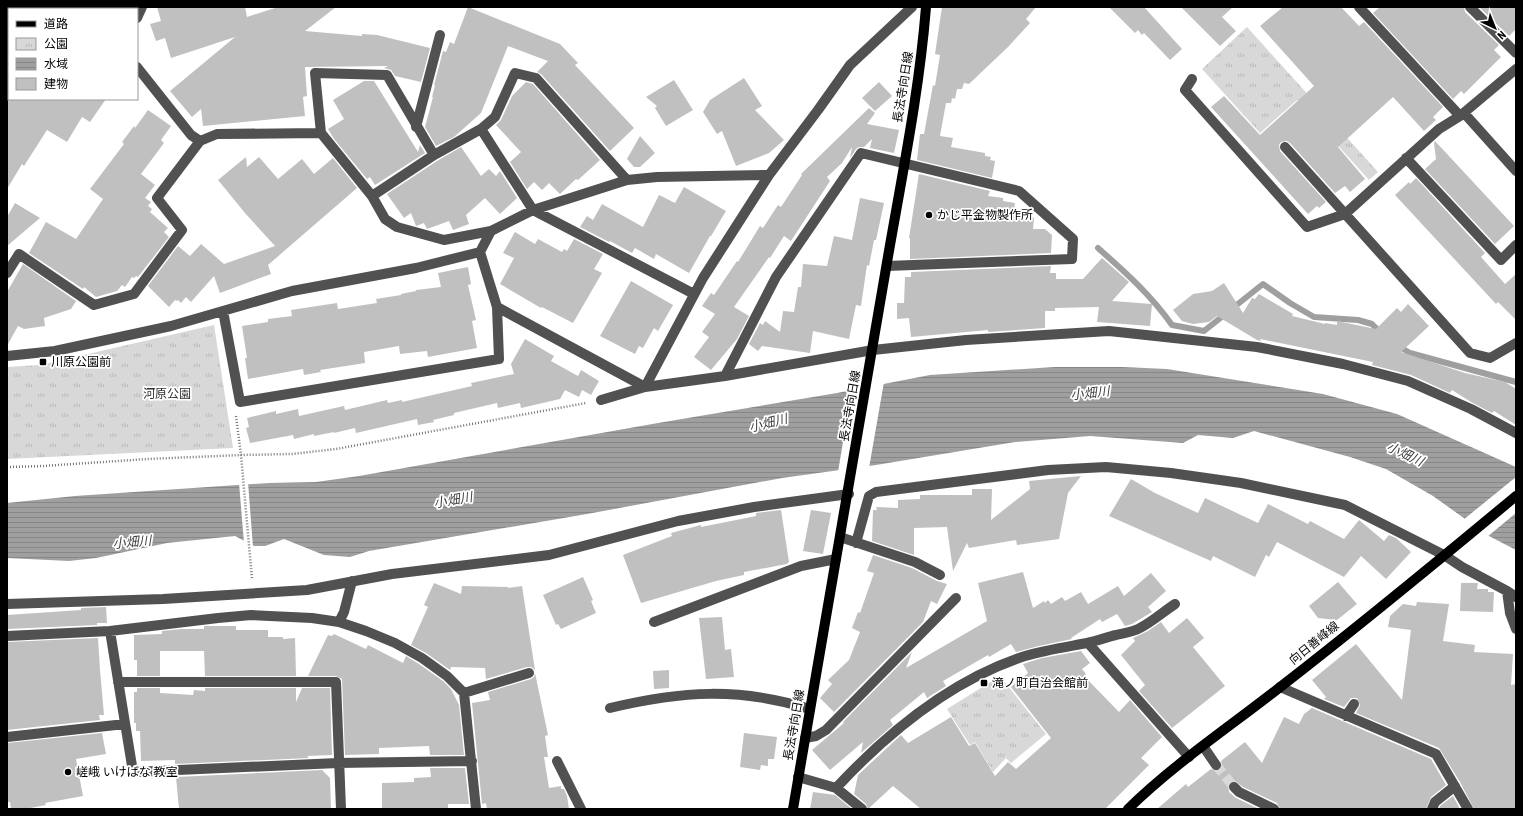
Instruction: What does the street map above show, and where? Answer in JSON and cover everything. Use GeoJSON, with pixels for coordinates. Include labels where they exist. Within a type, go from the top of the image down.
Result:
{"type":"FeatureCollection","features":[{"type":"Feature","properties":{"kind":"main road","name":"長法寺向日線"},"geometry":{"type":"LineString","coordinates":[[793,809],[836,558],[849,494],[904,164],[922,50],[926,7]]}},
{"type":"Feature","properties":{"kind":"main road","name":"向日善峰線"},"geometry":{"type":"LineString","coordinates":[[1128,809],[1141,796],[1189,757],[1280,688],[1516,496]]}},
{"type":"Feature","properties":{"kind":"street"},"geometry":{"type":"LineString","coordinates":[[645,387],[694,294],[769,175],[850,65],[912,7]]}},
{"type":"Feature","properties":{"kind":"street"},"geometry":{"type":"LineString","coordinates":[[1360,7],[1516,171]]}},
{"type":"Feature","properties":{"kind":"street"},"geometry":{"type":"LineString","coordinates":[[1470,7],[1516,53]]}},
{"type":"Feature","properties":{"kind":"street"},"geometry":{"type":"LineString","coordinates":[[416,126],[440,35]]}},
{"type":"Feature","properties":{"kind":"street"},"geometry":{"type":"LineString","coordinates":[[1192,79],[1185,90],[1306,227],[1345,214],[1438,129],[1462,114],[1516,69]]}},
{"type":"Feature","properties":{"kind":"street"},"geometry":{"type":"LineString","coordinates":[[138,70],[141,80],[191,135],[200,141]]}},
{"type":"Feature","properties":{"kind":"street"},"geometry":{"type":"LineString","coordinates":[[434,155],[386,75],[315,73],[321,134],[372,196],[385,219],[397,227],[444,240],[491,231],[533,210],[627,180],[657,177],[769,175]]}},
{"type":"Feature","properties":{"kind":"street"},"geometry":{"type":"LineString","coordinates":[[372,196],[434,155],[481,129],[495,117],[515,73],[536,78],[627,180]]}},
{"type":"Feature","properties":{"kind":"street"},"geometry":{"type":"LineString","coordinates":[[481,129],[533,210],[694,294]]}},
{"type":"Feature","properties":{"kind":"street"},"geometry":{"type":"LineString","coordinates":[[7,273],[19,254],[94,305],[134,294],[182,230],[157,198],[200,141],[216,134],[321,134]]}},
{"type":"Feature","properties":{"kind":"street"},"geometry":{"type":"LineString","coordinates":[[1285,147],[1470,353],[1490,358],[1516,343]]}},
{"type":"Feature","properties":{"kind":"street"},"geometry":{"type":"LineString","coordinates":[[725,376],[776,277],[861,153],[1019,191],[1073,239],[1072,260],[887,266]]}},
{"type":"Feature","properties":{"kind":"street"},"geometry":{"type":"LineString","coordinates":[[1406,158],[1501,260],[1516,246]]}},
{"type":"Feature","properties":{"kind":"street"},"geometry":{"type":"LineString","coordinates":[[223,310],[240,402],[499,359],[497,307],[480,252],[491,231]]}},
{"type":"Feature","properties":{"kind":"street"},"geometry":{"type":"LineString","coordinates":[[7,356],[55,351],[171,326],[292,291],[416,268],[480,252]]}},
{"type":"Feature","properties":{"kind":"street"},"geometry":{"type":"LineString","coordinates":[[497,307],[645,387]]}},
{"type":"Feature","properties":{"kind":"street"},"geometry":{"type":"LineString","coordinates":[[601,400],[645,387],[725,376],[873,350],[966,340],[1109,331],[1257,347],[1343,364],[1408,381],[1471,409],[1516,433]]}},
{"type":"Feature","properties":{"kind":"street"},"geometry":{"type":"LineString","coordinates":[[856,543],[869,496],[876,492],[1048,470],[1106,467],[1171,473],[1241,483],[1345,504],[1444,555],[1516,598]]}},
{"type":"Feature","properties":{"kind":"street"},"geometry":{"type":"LineString","coordinates":[[7,604],[163,599],[308,590],[392,574],[549,555],[678,520],[754,507],[849,494]]}},
{"type":"Feature","properties":{"kind":"street"},"geometry":{"type":"LineString","coordinates":[[840,537],[915,562],[940,575]]}},
{"type":"Feature","properties":{"kind":"street"},"geometry":{"type":"LineString","coordinates":[[654,622],[801,566],[836,558]]}},
{"type":"Feature","properties":{"kind":"street"},"geometry":{"type":"LineString","coordinates":[[339,622],[344,612],[352,581]]}},
{"type":"Feature","properties":{"kind":"street"},"geometry":{"type":"LineString","coordinates":[[1506,591],[1510,613],[1516,629]]}},
{"type":"Feature","properties":{"kind":"street"},"geometry":{"type":"LineString","coordinates":[[805,738],[816,736],[826,730],[956,598]]}},
{"type":"Feature","properties":{"kind":"street"},"geometry":{"type":"LineString","coordinates":[[836,788],[888,737],[917,714],[965,682],[1025,656],[1066,646],[1088,643],[1139,628],[1175,604]]}},
{"type":"Feature","properties":{"kind":"street"},"geometry":{"type":"LineString","coordinates":[[7,636],[110,631],[251,615],[287,616],[339,622],[380,637],[408,651],[447,676],[464,693],[476,809]]}},
{"type":"Feature","properties":{"kind":"street"},"geometry":{"type":"LineString","coordinates":[[110,631],[133,772],[338,763],[472,761]]}},
{"type":"Feature","properties":{"kind":"street"},"geometry":{"type":"LineString","coordinates":[[1088,643],[1189,757]]}},
{"type":"Feature","properties":{"kind":"street"},"geometry":{"type":"LineString","coordinates":[[464,693],[529,673]]}},
{"type":"Feature","properties":{"kind":"street"},"geometry":{"type":"LineString","coordinates":[[118,682],[336,682],[341,809]]}},
{"type":"Feature","properties":{"kind":"street"},"geometry":{"type":"LineString","coordinates":[[1280,688],[1436,754],[1468,809]]}},
{"type":"Feature","properties":{"kind":"street"},"geometry":{"type":"LineString","coordinates":[[610,708],[659,697],[710,693],[762,697],[784,701],[810,709]]}},
{"type":"Feature","properties":{"kind":"street"},"geometry":{"type":"LineString","coordinates":[[1346,716],[1354,704]]}},
{"type":"Feature","properties":{"kind":"street"},"geometry":{"type":"LineString","coordinates":[[7,737],[125,724]]}},
{"type":"Feature","properties":{"kind":"street"},"geometry":{"type":"LineString","coordinates":[[1203,746],[1216,765]]}},
{"type":"Feature","properties":{"kind":"street"},"geometry":{"type":"LineString","coordinates":[[557,761],[581,809]]}},
{"type":"Feature","properties":{"kind":"street"},"geometry":{"type":"LineString","coordinates":[[798,777],[836,788],[862,809]]}},
{"type":"Feature","properties":{"kind":"street"},"geometry":{"type":"LineString","coordinates":[[1432,809],[1435,802],[1455,786]]}},
{"type":"Feature","properties":{"kind":"street"},"geometry":{"type":"LineString","coordinates":[[1234,788],[1239,792],[1274,809]]}},
{"type":"Feature","properties":{"kind":"path"},"geometry":{"type":"LineString","coordinates":[[7,467],[148,459],[292,454],[336,449],[601,400]]}},
{"type":"Feature","properties":{"kind":"path"},"geometry":{"type":"LineString","coordinates":[[240,402],[236,415],[241,455],[252,585]]}},
{"type":"Feature","properties":{"kind":"green space"},"geometry":{"type":"Polygon","coordinates":[[[1247,27],[1378,172],[1369,180],[1297,100],[1260,133],[1202,69],[1247,27]]]}},
{"type":"Feature","properties":{"kind":"green space","name":"河原公園"},"geometry":{"type":"Polygon","coordinates":[[[214,325],[233,448],[7,459],[7,367],[40,365],[214,325]]]}},
{"type":"Feature","properties":{"kind":"green space"},"geometry":{"type":"Polygon","coordinates":[[[1000,676],[1046,734],[1011,763],[1006,758],[993,772],[975,742],[970,745],[947,709],[1000,676]]]}},
{"type":"Feature","properties":{"kind":"water","name":"小畑川"},"geometry":{"type":"Polygon","coordinates":[[[1055,367],[1167,369],[1323,394],[1397,414],[1516,467],[1516,550],[1489,536],[1433,496],[1386,469],[1350,457],[1254,431],[1233,438],[1198,435],[1183,443],[1090,436],[1015,442],[876,465],[782,478],[587,514],[369,551],[350,557],[324,555],[284,539],[265,546],[254,546],[235,536],[167,543],[96,558],[69,561],[7,558],[7,503],[75,496],[269,483],[316,482],[359,476],[837,393],[930,375],[1055,367]]]}},
{"type":"Feature","properties":{"kind":"pier"},"geometry":{"type":"Polygon","coordinates":[[[884,382],[869,468],[838,472],[852,388],[884,382]]]}},
{"type":"Feature","properties":{"kind":"pier"},"geometry":{"type":"Polygon","coordinates":[[[1516,477],[1516,513],[1487,537],[1463,520],[1516,477]]]}},
{"type":"Feature","properties":{"kind":"pier"},"geometry":{"type":"Polygon","coordinates":[[[248,482],[253,547],[244,543],[239,483],[248,482]]]}},
{"type":"Feature","properties":{"kind":"building"},"geometry":{"type":"Polygon","coordinates":[[[157,7],[245,7],[247,17],[278,7],[336,7],[305,31],[362,36],[362,34],[377,35],[430,48],[421,82],[395,76],[391,70],[384,68],[388,66],[305,67],[307,96],[303,97],[305,116],[203,126],[201,109],[192,117],[170,91],[235,37],[171,58],[165,38],[156,41],[150,24],[161,21],[157,7]]]}},
{"type":"Feature","properties":{"kind":"building"},"geometry":{"type":"Polygon","coordinates":[[[468,7],[560,44],[578,63],[575,65],[634,128],[610,151],[541,74],[537,72],[548,61],[508,46],[481,113],[454,137],[436,146],[425,127],[433,97],[434,85],[443,51],[446,52],[450,42],[454,44],[468,7]]]}},
{"type":"Feature","properties":{"kind":"building"},"geometry":{"type":"Polygon","coordinates":[[[942,7],[1036,7],[1026,19],[1030,23],[1008,47],[969,84],[964,83],[962,89],[957,89],[955,99],[952,98],[951,103],[946,103],[940,136],[953,138],[951,147],[985,153],[985,156],[991,157],[990,160],[995,161],[992,178],[917,160],[920,134],[924,134],[933,85],[935,86],[940,55],[935,54],[942,7]]]}},
{"type":"Feature","properties":{"kind":"building"},"geometry":{"type":"Polygon","coordinates":[[[1109,7],[1144,7],[1182,49],[1170,60],[1144,33],[1142,35],[1138,30],[1135,33],[1109,7]]]}},
{"type":"Feature","properties":{"kind":"building"},"geometry":{"type":"Polygon","coordinates":[[[1181,7],[1233,7],[1222,17],[1236,31],[1220,46],[1181,7]]]}},
{"type":"Feature","properties":{"kind":"building"},"geometry":{"type":"Polygon","coordinates":[[[1283,7],[1341,7],[1359,26],[1364,22],[1443,107],[1433,117],[1436,120],[1424,131],[1393,97],[1338,147],[1365,179],[1350,192],[1345,186],[1335,193],[1290,143],[1287,141],[1281,142],[1279,145],[1280,151],[1326,202],[1319,208],[1317,206],[1308,214],[1211,107],[1224,96],[1260,135],[1314,86],[1260,26],[1283,7]]]}},
{"type":"Feature","properties":{"kind":"building"},"geometry":{"type":"Polygon","coordinates":[[[1380,7],[1464,7],[1465,12],[1499,45],[1494,50],[1501,57],[1464,94],[1461,91],[1453,99],[1373,13],[1380,7]]]}},
{"type":"Feature","properties":{"kind":"building"},"geometry":{"type":"Polygon","coordinates":[[[1479,7],[1516,7],[1516,29],[1509,36],[1479,7]]]}},
{"type":"Feature","properties":{"kind":"building"},"geometry":{"type":"Polygon","coordinates":[[[744,78],[762,106],[755,110],[784,140],[769,153],[736,166],[722,131],[717,134],[703,112],[710,100],[744,78]]]}},
{"type":"Feature","properties":{"kind":"building"},"geometry":{"type":"Polygon","coordinates":[[[674,80],[693,110],[666,126],[655,108],[657,106],[646,97],[674,80]]]}},
{"type":"Feature","properties":{"kind":"building"},"geometry":{"type":"Polygon","coordinates":[[[364,81],[374,81],[418,152],[420,145],[425,153],[375,185],[370,177],[367,179],[334,139],[328,129],[344,119],[333,100],[364,81]]]}},
{"type":"Feature","properties":{"kind":"building"},"geometry":{"type":"Polygon","coordinates":[[[526,82],[533,84],[600,160],[560,194],[549,183],[542,190],[534,182],[527,189],[510,162],[521,152],[496,125],[501,120],[512,96],[526,82]]]}},
{"type":"Feature","properties":{"kind":"building"},"geometry":{"type":"Polygon","coordinates":[[[879,82],[892,96],[875,111],[862,98],[879,82]]]}},
{"type":"Feature","properties":{"kind":"building"},"geometry":{"type":"Polygon","coordinates":[[[7,99],[105,100],[90,122],[82,117],[67,142],[47,130],[24,166],[22,164],[7,189],[7,99]]]}},
{"type":"Feature","properties":{"kind":"building"},"geometry":{"type":"Polygon","coordinates":[[[869,108],[875,113],[867,124],[899,130],[894,153],[870,148],[872,139],[864,147],[859,147],[856,149],[850,158],[852,147],[842,163],[827,177],[830,181],[791,241],[784,236],[770,258],[769,257],[734,307],[749,316],[737,339],[711,370],[694,357],[709,337],[702,332],[715,314],[702,306],[711,293],[714,295],[737,261],[738,262],[760,226],[763,228],[778,205],[781,207],[802,175],[801,174],[869,108]]]}},
{"type":"Feature","properties":{"kind":"building"},"geometry":{"type":"Polygon","coordinates":[[[148,110],[171,126],[161,140],[164,143],[141,174],[155,185],[145,198],[151,202],[148,206],[152,209],[150,212],[168,228],[164,232],[169,237],[138,277],[132,277],[125,287],[122,285],[117,291],[96,297],[84,287],[83,289],[29,253],[46,222],[76,239],[103,199],[90,189],[124,144],[122,142],[134,126],[135,128],[148,110]]]}},
{"type":"Feature","properties":{"kind":"building"},"geometry":{"type":"Polygon","coordinates":[[[640,136],[655,153],[640,167],[634,167],[627,159],[640,136]]]}},
{"type":"Feature","properties":{"kind":"building"},"geometry":{"type":"Polygon","coordinates":[[[1435,141],[1514,226],[1495,244],[1425,169],[1436,159],[1435,141]]]}},
{"type":"Feature","properties":{"kind":"building"},"geometry":{"type":"Polygon","coordinates":[[[461,147],[481,176],[489,169],[496,176],[500,171],[517,198],[500,214],[485,198],[466,215],[469,224],[453,230],[449,221],[427,229],[424,223],[416,226],[411,213],[404,218],[387,194],[461,147]]]}},
{"type":"Feature","properties":{"kind":"building"},"geometry":{"type":"Polygon","coordinates":[[[246,157],[247,167],[259,157],[278,179],[302,159],[314,174],[333,158],[357,188],[268,265],[271,274],[220,293],[214,276],[191,302],[186,297],[181,303],[178,300],[175,300],[169,307],[148,286],[178,246],[190,256],[201,244],[224,264],[275,246],[218,180],[246,157]]]}},
{"type":"Feature","properties":{"kind":"building"},"geometry":{"type":"Polygon","coordinates":[[[919,174],[990,191],[988,196],[1003,198],[1003,201],[1015,203],[1014,210],[1026,211],[1034,218],[1033,229],[1045,229],[1052,235],[1051,253],[910,259],[909,238],[919,174]]]}},
{"type":"Feature","properties":{"kind":"building"},"geometry":{"type":"Polygon","coordinates":[[[1416,178],[1485,253],[1481,257],[1505,284],[1516,274],[1516,320],[1498,302],[1496,304],[1395,195],[1409,182],[1410,184],[1416,178]]]}},
{"type":"Feature","properties":{"kind":"building"},"geometry":{"type":"Polygon","coordinates":[[[684,187],[726,211],[689,273],[656,254],[654,259],[635,248],[632,253],[580,227],[587,216],[593,220],[602,204],[643,227],[659,195],[675,203],[684,187]]]}},
{"type":"Feature","properties":{"kind":"building"},"geometry":{"type":"Polygon","coordinates":[[[860,198],[884,203],[869,266],[867,265],[861,306],[856,305],[849,339],[813,331],[810,353],[762,346],[758,351],[749,344],[760,323],[763,325],[765,321],[780,332],[783,311],[794,312],[798,287],[801,287],[803,264],[827,266],[834,236],[852,240],[860,198]]]}},
{"type":"Feature","properties":{"kind":"building"},"geometry":{"type":"Polygon","coordinates":[[[15,203],[40,218],[7,246],[7,217],[15,203]]]}},
{"type":"Feature","properties":{"kind":"building"},"geometry":{"type":"Polygon","coordinates":[[[515,232],[535,244],[538,239],[562,252],[564,249],[567,251],[574,239],[603,254],[594,269],[602,273],[573,323],[542,307],[541,308],[500,284],[514,258],[503,253],[515,232]]]}},
{"type":"Feature","properties":{"kind":"building"},"geometry":{"type":"Polygon","coordinates":[[[1102,258],[1129,282],[1112,301],[1152,304],[1150,326],[1097,322],[1099,307],[1055,308],[1055,311],[1045,311],[1045,328],[988,332],[988,330],[911,337],[909,318],[897,319],[897,303],[904,303],[905,277],[911,277],[911,272],[1051,266],[1050,273],[1056,273],[1056,279],[1083,279],[1102,258]]]}},
{"type":"Feature","properties":{"kind":"building"},"geometry":{"type":"Polygon","coordinates":[[[23,264],[76,301],[71,309],[44,318],[45,326],[24,329],[18,326],[7,346],[7,292],[23,264]]]}},
{"type":"Feature","properties":{"kind":"building"},"geometry":{"type":"Polygon","coordinates":[[[468,267],[471,284],[468,285],[476,320],[472,321],[477,348],[428,357],[427,351],[400,354],[399,346],[364,352],[365,363],[320,370],[321,372],[304,375],[303,369],[248,379],[245,358],[247,358],[242,326],[268,322],[268,319],[292,316],[291,310],[337,303],[338,309],[377,303],[376,299],[401,295],[416,290],[441,287],[438,273],[468,267]]]}},
{"type":"Feature","properties":{"kind":"building"},"geometry":{"type":"Polygon","coordinates":[[[631,281],[673,305],[658,331],[654,328],[643,348],[639,346],[635,354],[600,336],[631,281]]]}},
{"type":"Feature","properties":{"kind":"building"},"geometry":{"type":"Polygon","coordinates":[[[1224,283],[1243,313],[1252,298],[1255,299],[1259,294],[1293,314],[1292,316],[1325,324],[1337,325],[1337,321],[1376,329],[1397,308],[1401,312],[1408,304],[1429,326],[1401,352],[1465,373],[1505,382],[1516,389],[1516,425],[1494,411],[1492,413],[1452,390],[1450,393],[1411,375],[1372,365],[1373,362],[1260,339],[1261,341],[1257,340],[1217,316],[1209,322],[1193,324],[1182,321],[1173,310],[1193,294],[1212,291],[1224,283]]]}},
{"type":"Feature","properties":{"kind":"building"},"geometry":{"type":"Polygon","coordinates":[[[525,339],[554,356],[551,361],[578,376],[581,370],[599,381],[591,395],[582,390],[579,397],[565,390],[560,399],[521,408],[520,403],[498,408],[497,403],[454,413],[454,415],[433,420],[434,422],[418,425],[417,419],[356,433],[355,428],[314,436],[314,434],[294,439],[293,435],[250,443],[246,428],[249,427],[247,418],[276,411],[276,414],[298,409],[299,416],[344,406],[345,410],[387,400],[388,403],[402,400],[402,402],[472,386],[471,383],[514,374],[511,364],[525,339]]]}},
{"type":"Feature","properties":{"kind":"building"},"geometry":{"type":"Polygon","coordinates":[[[1081,476],[1068,493],[1059,539],[1017,545],[1016,540],[969,548],[967,543],[953,571],[947,527],[914,528],[914,555],[872,541],[873,510],[877,510],[876,507],[898,508],[898,500],[920,499],[920,495],[972,495],[972,489],[992,489],[991,520],[1030,489],[1029,481],[1081,476]]]}},
{"type":"Feature","properties":{"kind":"building"},"geometry":{"type":"Polygon","coordinates":[[[1131,479],[1155,493],[1198,513],[1205,498],[1258,523],[1268,504],[1308,524],[1310,521],[1344,539],[1359,520],[1384,541],[1389,535],[1396,538],[1411,552],[1386,579],[1361,556],[1344,577],[1277,542],[1269,557],[1266,555],[1255,577],[1213,556],[1211,561],[1109,516],[1131,479]]]}},
{"type":"Feature","properties":{"kind":"building"},"geometry":{"type":"Polygon","coordinates":[[[781,510],[789,562],[787,564],[744,572],[744,575],[716,581],[641,603],[623,555],[672,536],[671,533],[701,525],[701,527],[756,516],[756,513],[781,510]]]}},
{"type":"Feature","properties":{"kind":"building"},"geometry":{"type":"Polygon","coordinates":[[[811,510],[831,513],[823,554],[803,551],[811,510]]]}},
{"type":"Feature","properties":{"kind":"building"},"geometry":{"type":"Polygon","coordinates":[[[873,555],[912,568],[937,581],[947,584],[937,604],[931,601],[923,622],[834,712],[820,698],[832,684],[828,680],[849,660],[860,632],[852,628],[858,612],[860,613],[874,573],[867,571],[873,555]]]}},
{"type":"Feature","properties":{"kind":"building"},"geometry":{"type":"Polygon","coordinates":[[[1023,572],[1033,608],[1044,601],[1045,603],[1048,600],[1051,604],[1062,597],[1065,601],[1081,592],[1088,604],[1118,586],[1124,596],[1151,573],[1166,591],[1148,607],[1152,612],[1132,624],[1125,626],[1117,614],[1102,622],[1100,619],[1071,638],[1072,639],[1016,652],[1011,644],[989,657],[988,655],[943,681],[946,686],[927,698],[924,692],[890,720],[893,725],[861,753],[863,742],[830,770],[812,750],[844,723],[843,722],[912,652],[906,668],[987,621],[978,583],[1023,572]]]}},
{"type":"Feature","properties":{"kind":"building"},"geometry":{"type":"Polygon","coordinates":[[[583,577],[593,600],[591,601],[596,613],[561,629],[558,624],[556,625],[543,595],[583,577]]]}},
{"type":"Feature","properties":{"kind":"building"},"geometry":{"type":"Polygon","coordinates":[[[1338,582],[1357,604],[1337,620],[1318,618],[1309,606],[1338,582]]]}},
{"type":"Feature","properties":{"kind":"building"},"geometry":{"type":"Polygon","coordinates":[[[434,583],[461,594],[462,586],[508,588],[522,586],[535,670],[531,667],[527,667],[486,679],[485,668],[451,667],[450,670],[426,653],[411,645],[428,607],[424,605],[434,583]]]}},
{"type":"Feature","properties":{"kind":"building"},"geometry":{"type":"Polygon","coordinates":[[[1461,583],[1478,583],[1477,589],[1488,589],[1488,592],[1494,592],[1493,612],[1460,611],[1461,583]]]}},
{"type":"Feature","properties":{"kind":"building"},"geometry":{"type":"Polygon","coordinates":[[[1417,602],[1449,604],[1443,641],[1475,645],[1474,652],[1513,654],[1511,685],[1516,684],[1516,809],[1474,809],[1460,782],[1439,748],[1356,713],[1360,705],[1357,698],[1351,698],[1344,707],[1324,699],[1326,697],[1312,680],[1356,644],[1402,700],[1411,630],[1388,627],[1390,616],[1403,604],[1416,606],[1417,602]]]}},
{"type":"Feature","properties":{"kind":"building"},"geometry":{"type":"Polygon","coordinates":[[[106,607],[107,623],[97,623],[97,625],[7,629],[7,615],[106,607]]]}},
{"type":"Feature","properties":{"kind":"building"},"geometry":{"type":"Polygon","coordinates":[[[722,617],[725,650],[731,649],[734,677],[706,679],[699,618],[722,617]]]}},
{"type":"Feature","properties":{"kind":"building"},"geometry":{"type":"Polygon","coordinates":[[[1187,618],[1204,638],[1193,647],[1225,686],[1172,728],[1139,691],[1145,685],[1121,655],[1135,641],[1133,638],[1148,631],[1161,622],[1169,633],[1187,618]]]}},
{"type":"Feature","properties":{"kind":"building"},"geometry":{"type":"Polygon","coordinates":[[[204,626],[236,626],[236,630],[268,630],[268,637],[283,637],[283,639],[295,638],[296,676],[205,676],[204,651],[160,651],[160,676],[137,676],[137,660],[134,660],[134,635],[162,634],[162,631],[181,629],[204,629],[204,626]]]}},
{"type":"Feature","properties":{"kind":"building"},"geometry":{"type":"Polygon","coordinates":[[[334,634],[366,649],[368,645],[403,663],[406,656],[443,681],[451,689],[459,705],[464,755],[430,755],[429,746],[379,748],[379,754],[345,755],[342,679],[336,676],[308,676],[328,635],[332,636],[334,634]]]}},
{"type":"Feature","properties":{"kind":"building"},"geometry":{"type":"Polygon","coordinates":[[[98,638],[104,715],[99,715],[100,720],[7,730],[7,642],[98,638]]]}},
{"type":"Feature","properties":{"kind":"building"},"geometry":{"type":"Polygon","coordinates":[[[1081,651],[1090,663],[1082,669],[1086,674],[1084,676],[1119,712],[1130,700],[1162,737],[1141,758],[1149,765],[1105,809],[921,809],[893,786],[868,809],[866,804],[854,794],[858,775],[901,735],[908,743],[951,717],[969,746],[975,743],[995,776],[1008,762],[1016,769],[1051,738],[1011,687],[1028,673],[1023,664],[1042,658],[1081,651]]]}},
{"type":"Feature","properties":{"kind":"building"},"geometry":{"type":"Polygon","coordinates":[[[669,670],[669,688],[654,689],[653,671],[669,670]]]}},
{"type":"Feature","properties":{"kind":"building"},"geometry":{"type":"Polygon","coordinates":[[[535,673],[548,735],[545,736],[548,757],[544,757],[549,788],[561,786],[561,789],[564,789],[567,796],[569,809],[487,809],[486,803],[482,804],[472,703],[490,700],[488,692],[531,679],[534,677],[535,673]]]}},
{"type":"Feature","properties":{"kind":"building"},"geometry":{"type":"Polygon","coordinates":[[[137,688],[160,688],[160,693],[193,695],[194,690],[205,691],[205,688],[296,688],[296,702],[302,688],[330,688],[332,755],[307,756],[309,758],[175,764],[175,760],[141,761],[140,731],[136,731],[136,723],[134,723],[134,692],[137,692],[137,688]]]}},
{"type":"Feature","properties":{"kind":"building"},"geometry":{"type":"Polygon","coordinates":[[[1312,708],[1431,759],[1446,785],[1431,797],[1426,809],[1280,809],[1277,803],[1243,787],[1235,781],[1230,782],[1228,785],[1229,792],[1236,798],[1259,809],[1157,809],[1186,784],[1188,787],[1211,769],[1216,771],[1220,770],[1222,765],[1221,761],[1245,742],[1262,763],[1284,717],[1299,724],[1304,714],[1312,708]]]}},
{"type":"Feature","properties":{"kind":"building"},"geometry":{"type":"Polygon","coordinates":[[[102,733],[106,754],[76,759],[83,796],[45,803],[46,805],[25,809],[11,809],[10,802],[7,802],[7,743],[102,733]]]}},
{"type":"Feature","properties":{"kind":"building"},"geometry":{"type":"Polygon","coordinates":[[[744,733],[777,737],[774,759],[768,759],[768,766],[761,765],[760,770],[740,767],[744,733]]]}},
{"type":"Feature","properties":{"kind":"building"},"geometry":{"type":"Polygon","coordinates":[[[430,768],[465,768],[469,804],[448,804],[448,809],[382,809],[382,783],[414,782],[414,778],[431,777],[430,768]]]}},
{"type":"Feature","properties":{"kind":"building"},"geometry":{"type":"Polygon","coordinates":[[[322,770],[330,778],[331,809],[179,809],[176,777],[322,770]]]}},
{"type":"Feature","properties":{"kind":"building"},"geometry":{"type":"Polygon","coordinates":[[[813,792],[835,795],[852,809],[810,809],[813,792]]]}},
{"type":"Feature","properties":{"kind":"building"},"geometry":{"type":"Polygon","coordinates":[[[1453,796],[1460,809],[1439,809],[1440,806],[1453,796]]]}},
{"type":"Feature","properties":{"kind":"waterway"},"geometry":{"type":"LineString","coordinates":[[1098,248],[1128,275],[1164,314],[1172,325],[1204,331],[1263,284],[1290,303],[1314,317],[1358,320],[1372,324],[1381,333]]}},
{"type":"Feature","properties":{"kind":"waterway"},"geometry":{"type":"LineString","coordinates":[[1398,346],[1410,353],[1516,382]]}},
{"type":"Feature","properties":{"kind":"tunnel"},"geometry":{"type":"LineString","coordinates":[[1216,765],[1234,787]]}},
{"type":"Feature","properties":{"kind":"place","name":"かじ平金物製作所"},"geometry":{"type":"Point","coordinates":[929,215]}},
{"type":"Feature","properties":{"kind":"place","name":"川原公園前"},"geometry":{"type":"Point","coordinates":[43,362]}},
{"type":"Feature","properties":{"kind":"place","name":"滝ノ町自治会館前"},"geometry":{"type":"Point","coordinates":[984,683]}},
{"type":"Feature","properties":{"kind":"place","name":"嵯峨 いけばな 教室"},"geometry":{"type":"Point","coordinates":[68,772]}}]}
